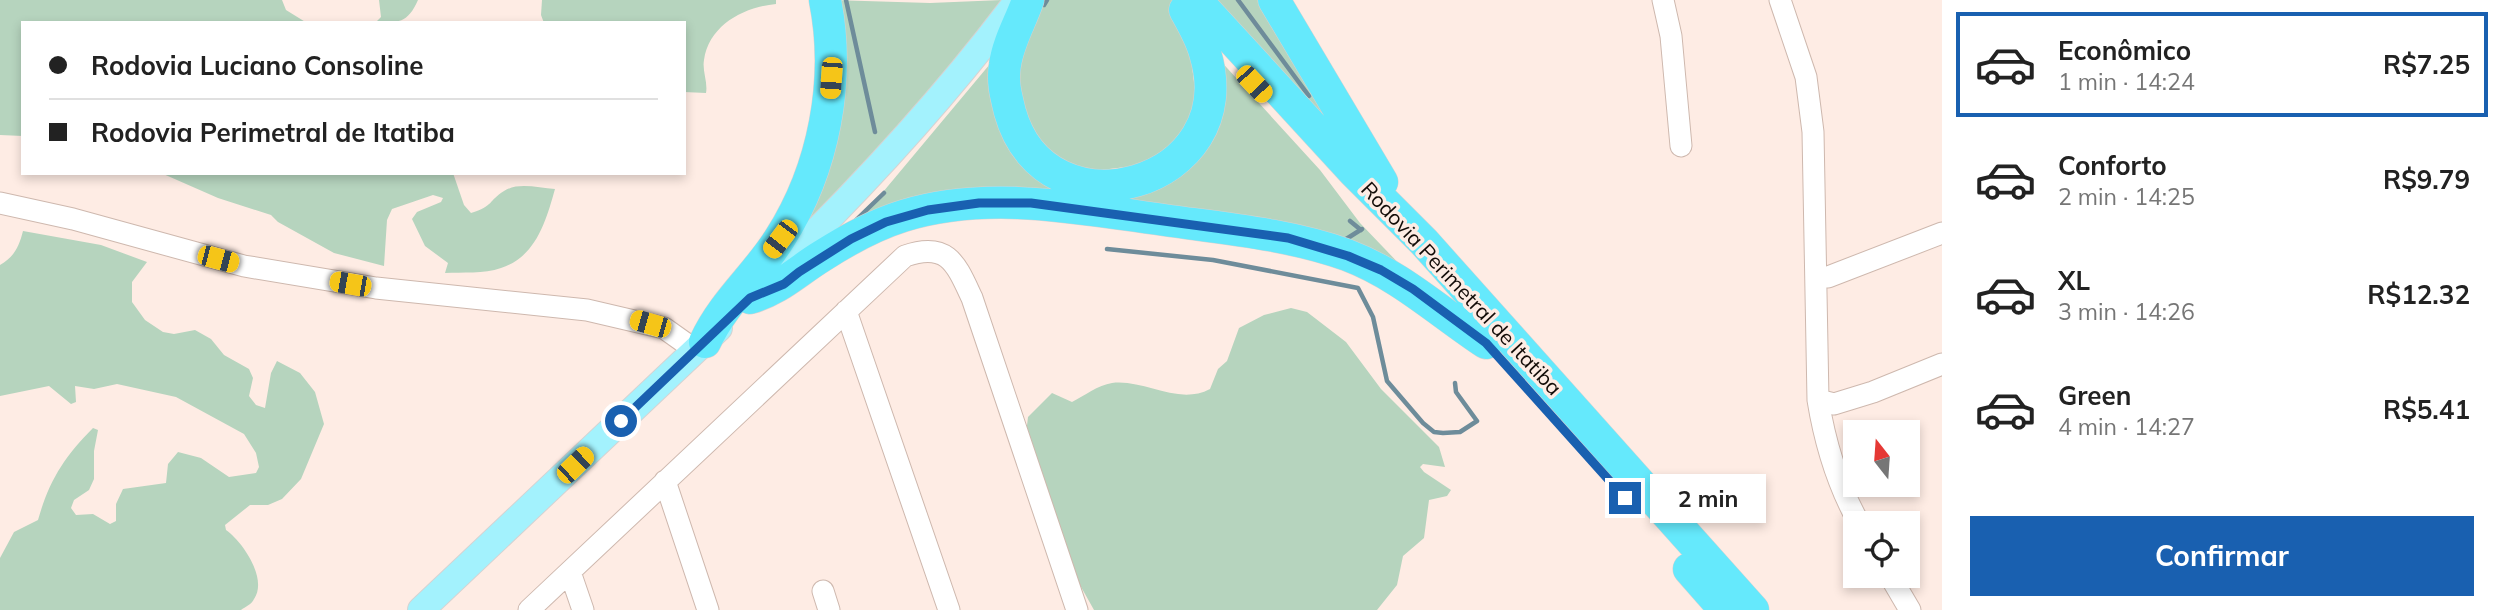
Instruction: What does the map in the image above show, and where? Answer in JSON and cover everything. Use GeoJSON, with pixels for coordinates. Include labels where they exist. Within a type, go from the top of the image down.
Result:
{"type":"FeatureCollection","features":[{"type":"Feature","properties":{"kind":"highway"},"geometry":{"type":"LineString","coordinates":[[700,346],[722,309],[780,239],[805,192],[813,170],[824,127],[831,78],[830,34],[825,0]]}},
{"type":"Feature","properties":{"kind":"highway"},"geometry":{"type":"LineString","coordinates":[[1028,0],[1005,66],[1004,92],[1013,124],[1027,147],[1050,168],[1073,180],[1109,187],[1140,182],[1161,171],[1183,153],[1200,127],[1208,100],[1209,78],[1206,55],[1185,4]]}},
{"type":"Feature","properties":{"kind":"highway"},"geometry":{"type":"LineString","coordinates":[[1274,0],[1403,220]]}},
{"type":"Feature","properties":{"kind":"highway","name":"Rodovia Perimetral de Itatiba"},"geometry":{"type":"LineString","coordinates":[[1185,4],[1403,220],[1737,589],[1753,610]]}},
{"type":"Feature","properties":{"kind":"highway","name":"Rodovia Perimetral de Itatiba"},"geometry":{"type":"LineString","coordinates":[[1185,4],[1725,610]]}},
{"type":"Feature","properties":{"kind":"highway"},"geometry":{"type":"LineString","coordinates":[[750,298],[784,284],[832,250],[895,218],[979,203],[1031,203],[1218,227],[1312,244],[1381,270],[1422,295],[1486,343]]}},
{"type":"Feature","properties":{"kind":"main road"},"geometry":{"type":"LineString","coordinates":[[421,610],[846,204],[925,118],[1018,0]]}},
{"type":"Feature","properties":{"kind":"street"},"geometry":{"type":"LineString","coordinates":[[1663,0],[1671,36],[1681,146]]}},
{"type":"Feature","properties":{"kind":"street"},"geometry":{"type":"LineString","coordinates":[[1780,0],[1806,77],[1813,132],[1818,400],[1825,440],[1854,511]]}},
{"type":"Feature","properties":{"kind":"street"},"geometry":{"type":"LineString","coordinates":[[1814,198],[1826,218],[1830,336],[1826,347],[1816,357]]}},
{"type":"Feature","properties":{"kind":"street"},"geometry":{"type":"LineString","coordinates":[[0,203],[73,219],[244,266],[376,288],[599,312],[664,328],[700,346]]}},
{"type":"Feature","properties":{"kind":"street"},"geometry":{"type":"LineString","coordinates":[[1828,278],[1942,233]]}},
{"type":"Feature","properties":{"kind":"street"},"geometry":{"type":"LineString","coordinates":[[529,610],[846,310],[905,256],[922,250],[942,252],[957,266],[972,298],[1016,422],[1077,610]]}},
{"type":"Feature","properties":{"kind":"street"},"geometry":{"type":"LineString","coordinates":[[846,310],[949,610]]}},
{"type":"Feature","properties":{"kind":"street"},"geometry":{"type":"LineString","coordinates":[[1818,400],[1834,404],[1942,365]]}},
{"type":"Feature","properties":{"kind":"street"},"geometry":{"type":"LineString","coordinates":[[665,481],[709,610]]}},
{"type":"Feature","properties":{"kind":"street"},"geometry":{"type":"LineString","coordinates":[[570,572],[583,610]]}},
{"type":"Feature","properties":{"kind":"street"},"geometry":{"type":"LineString","coordinates":[[1897,588],[1910,610]]}},
{"type":"Feature","properties":{"kind":"green space"},"geometry":{"type":"Polygon","coordinates":[[[0,0],[282,0],[286,10],[304,21],[21,21],[21,136],[0,135],[0,0]]]}},
{"type":"Feature","properties":{"kind":"green space"},"geometry":{"type":"Polygon","coordinates":[[[379,0],[418,0],[410,13],[401,20],[377,21],[381,17],[379,0]]]}},
{"type":"Feature","properties":{"kind":"green space"},"geometry":{"type":"Polygon","coordinates":[[[542,0],[776,0],[776,4],[740,14],[713,37],[704,60],[706,93],[686,92],[686,21],[543,21],[542,0]]]}},
{"type":"Feature","properties":{"kind":"green space"},"geometry":{"type":"Polygon","coordinates":[[[832,0],[930,3],[1002,0],[936,87],[811,221],[798,227],[832,0]]]}},
{"type":"Feature","properties":{"kind":"green space"},"geometry":{"type":"Polygon","coordinates":[[[1046,0],[1184,0],[1198,115],[1160,163],[1075,173],[1023,127],[1017,53],[1046,0]]]}},
{"type":"Feature","properties":{"kind":"green space"},"geometry":{"type":"Polygon","coordinates":[[[1206,0],[1265,0],[1362,164],[1206,0]]]}},
{"type":"Feature","properties":{"kind":"green space"},"geometry":{"type":"Polygon","coordinates":[[[1217,57],[1320,170],[1360,223],[1406,271],[1036,198],[841,232],[883,192],[995,58],[1022,151],[1157,184],[1217,57]]]}},
{"type":"Feature","properties":{"kind":"green space"},"geometry":{"type":"Polygon","coordinates":[[[166,175],[454,175],[464,205],[471,213],[484,208],[510,188],[528,186],[555,189],[538,236],[523,256],[494,270],[445,273],[448,263],[425,246],[412,219],[417,212],[441,202],[443,198],[433,195],[392,209],[387,220],[384,266],[334,253],[278,222],[271,215],[218,198],[166,175]]]}},
{"type":"Feature","properties":{"kind":"green space"},"geometry":{"type":"Polygon","coordinates":[[[23,231],[101,245],[147,262],[132,282],[132,302],[145,320],[163,332],[174,334],[195,330],[211,339],[224,355],[249,369],[253,378],[249,396],[256,405],[265,408],[271,373],[277,361],[300,373],[315,392],[324,424],[301,479],[282,499],[268,505],[250,505],[225,525],[226,530],[240,543],[252,562],[258,581],[258,591],[253,601],[241,610],[0,610],[0,558],[14,532],[38,520],[47,493],[59,470],[93,428],[98,430],[94,451],[94,479],[89,490],[74,500],[71,508],[76,515],[93,514],[110,524],[116,521],[116,504],[123,489],[166,483],[168,464],[178,452],[201,458],[229,477],[256,473],[259,467],[256,453],[244,434],[176,397],[117,384],[94,389],[75,386],[76,402],[71,404],[49,386],[0,396],[0,265],[15,251],[23,231]]]}},
{"type":"Feature","properties":{"kind":"green space"},"geometry":{"type":"Polygon","coordinates":[[[1291,308],[1307,312],[1346,342],[1381,389],[1439,447],[1445,467],[1423,464],[1420,467],[1451,490],[1447,496],[1429,500],[1424,538],[1403,556],[1397,585],[1377,610],[1094,610],[1071,569],[1026,434],[1028,417],[1052,393],[1072,402],[1096,388],[1112,383],[1186,395],[1210,389],[1218,369],[1227,361],[1239,328],[1264,315],[1291,308]]]}},
{"type":"Feature","properties":{"kind":"waterway"},"geometry":{"type":"LineString","coordinates":[[846,0],[875,132]]}},
{"type":"Feature","properties":{"kind":"waterway"},"geometry":{"type":"LineString","coordinates":[[1044,5],[1047,0]]}},
{"type":"Feature","properties":{"kind":"waterway"},"geometry":{"type":"LineString","coordinates":[[1238,0],[1309,96]]}},
{"type":"Feature","properties":{"kind":"waterway"},"geometry":{"type":"LineString","coordinates":[[855,221],[884,193]]}},
{"type":"Feature","properties":{"kind":"waterway"},"geometry":{"type":"LineString","coordinates":[[1350,221],[1361,230]]}},
{"type":"Feature","properties":{"kind":"waterway"},"geometry":{"type":"LineString","coordinates":[[1343,241],[1362,229]]}},
{"type":"Feature","properties":{"kind":"waterway"},"geometry":{"type":"LineString","coordinates":[[1107,249],[1213,260],[1358,288],[1373,317],[1387,381],[1434,432],[1460,432],[1477,421],[1456,392],[1455,383]]}},
{"type":"Feature","properties":{"kind":"route"},"geometry":{"type":"LineString","coordinates":[[621,421],[750,298],[784,284],[823,255],[871,228],[905,215],[928,210],[979,203],[1031,203],[1288,238],[1348,256],[1381,270],[1413,289],[1486,343],[1625,498]]}}]}
